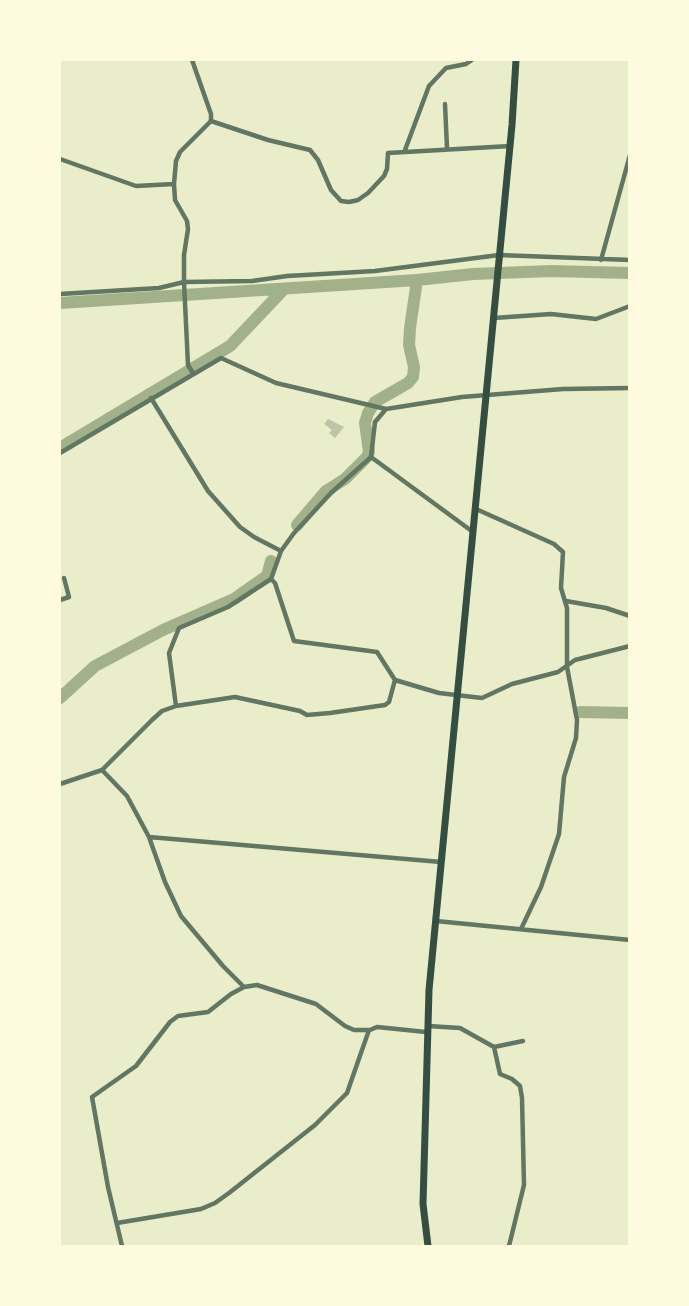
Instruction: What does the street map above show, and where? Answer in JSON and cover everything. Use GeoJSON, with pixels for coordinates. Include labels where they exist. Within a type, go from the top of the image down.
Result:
{"type":"FeatureCollection","features":[{"type":"Feature","properties":{"kind":"highway"},"geometry":{"type":"LineString","coordinates":[[428,1247],[424,1204],[427,1029],[435,921],[476,509],[516,60]]}},
{"type":"Feature","properties":{"kind":"street"},"geometry":{"type":"LineString","coordinates":[[192,60],[211,114],[211,121],[180,152],[176,161],[174,184],[175,200],[187,221],[188,229],[184,285],[188,365],[193,373]]}},
{"type":"Feature","properties":{"kind":"street"},"geometry":{"type":"LineString","coordinates":[[405,150],[425,94],[437,75],[446,68],[472,60]]}},
{"type":"Feature","properties":{"kind":"street"},"geometry":{"type":"LineString","coordinates":[[445,104],[447,148]]}},
{"type":"Feature","properties":{"kind":"street"},"geometry":{"type":"LineString","coordinates":[[211,121],[258,137],[310,150],[318,160],[331,190],[341,201],[349,202],[358,200],[384,176],[388,153],[510,146]]}},
{"type":"Feature","properties":{"kind":"street"},"geometry":{"type":"LineString","coordinates":[[601,260],[629,155]]}},
{"type":"Feature","properties":{"kind":"street"},"geometry":{"type":"LineString","coordinates":[[60,159],[136,186],[174,184]]}},
{"type":"Feature","properties":{"kind":"street"},"geometry":{"type":"LineString","coordinates":[[60,167],[69,163]]}},
{"type":"Feature","properties":{"kind":"street"},"geometry":{"type":"LineString","coordinates":[[60,294],[375,271],[499,258],[629,260]]}},
{"type":"Feature","properties":{"kind":"street"},"geometry":{"type":"LineString","coordinates":[[493,318],[551,314],[596,319],[629,306]]}},
{"type":"Feature","properties":{"kind":"street"},"geometry":{"type":"LineString","coordinates":[[60,453],[221,358],[276,383],[386,409],[439,400],[564,389],[629,388]]}},
{"type":"Feature","properties":{"kind":"street"},"geometry":{"type":"LineString","coordinates":[[151,398],[208,491],[240,527],[281,551]]}},
{"type":"Feature","properties":{"kind":"street"},"geometry":{"type":"LineString","coordinates":[[176,706],[169,653],[179,628],[228,607],[271,579],[281,551],[313,511],[371,457],[375,422],[386,409]]}},
{"type":"Feature","properties":{"kind":"street"},"geometry":{"type":"LineString","coordinates":[[371,457],[473,532]]}},
{"type":"Feature","properties":{"kind":"street"},"geometry":{"type":"LineString","coordinates":[[476,509],[560,548],[563,552],[561,587],[566,601],[567,667],[577,720],[576,738],[564,777],[559,834],[541,887],[521,929]]}},
{"type":"Feature","properties":{"kind":"street"},"geometry":{"type":"LineString","coordinates":[[60,600],[69,597],[64,578]]}},
{"type":"Feature","properties":{"kind":"street"},"geometry":{"type":"LineString","coordinates":[[271,579],[275,583],[294,641],[377,652],[395,680],[458,696],[482,698],[512,684],[550,674],[567,667],[575,660],[629,646]]}},
{"type":"Feature","properties":{"kind":"street"},"geometry":{"type":"LineString","coordinates":[[566,601],[606,608],[629,616]]}},
{"type":"Feature","properties":{"kind":"street"},"geometry":{"type":"LineString","coordinates":[[60,784],[102,770],[162,711],[176,706],[235,697],[300,711],[307,715],[330,713],[385,705],[389,702],[395,680]]}},
{"type":"Feature","properties":{"kind":"street"},"geometry":{"type":"LineString","coordinates":[[102,770],[127,796],[149,836],[181,916],[244,987]]}},
{"type":"Feature","properties":{"kind":"street"},"geometry":{"type":"LineString","coordinates":[[149,836],[441,862]]}},
{"type":"Feature","properties":{"kind":"street"},"geometry":{"type":"LineString","coordinates":[[435,921],[629,940]]}},
{"type":"Feature","properties":{"kind":"street"},"geometry":{"type":"LineString","coordinates":[[122,1247],[92,1097],[136,1066],[178,1016],[208,1012],[244,987],[257,985],[316,1004],[354,1030],[377,1027],[460,1028],[494,1047],[523,1041]]}},
{"type":"Feature","properties":{"kind":"street"},"geometry":{"type":"LineString","coordinates":[[117,1223],[201,1209],[229,1193],[315,1125],[347,1093],[370,1030]]}},
{"type":"Feature","properties":{"kind":"street"},"geometry":{"type":"LineString","coordinates":[[494,1047],[500,1074],[520,1086],[522,1098],[524,1185],[509,1247]]}},
{"type":"Feature","properties":{"kind":"building"},"geometry":{"type":"Polygon","coordinates":[[[328,419],[344,427],[335,438],[329,433],[332,430],[324,424],[328,419]]]}},
{"type":"Feature","properties":{"kind":"waterway"},"geometry":{"type":"LineString","coordinates":[[60,303],[473,274],[552,271],[630,273]]}},
{"type":"Feature","properties":{"kind":"waterway"},"geometry":{"type":"LineString","coordinates":[[297,525],[326,491],[345,479],[367,457],[369,452],[365,423],[375,402],[408,383],[413,377],[414,367],[409,345],[417,280]]}},
{"type":"Feature","properties":{"kind":"waterway"},"geometry":{"type":"LineString","coordinates":[[60,448],[230,346],[284,289]]}},
{"type":"Feature","properties":{"kind":"waterway"},"geometry":{"type":"LineString","coordinates":[[60,698],[95,666],[163,630],[234,599],[267,576],[271,561]]}},
{"type":"Feature","properties":{"kind":"waterway"},"geometry":{"type":"LineString","coordinates":[[580,712],[630,713]]}}]}
